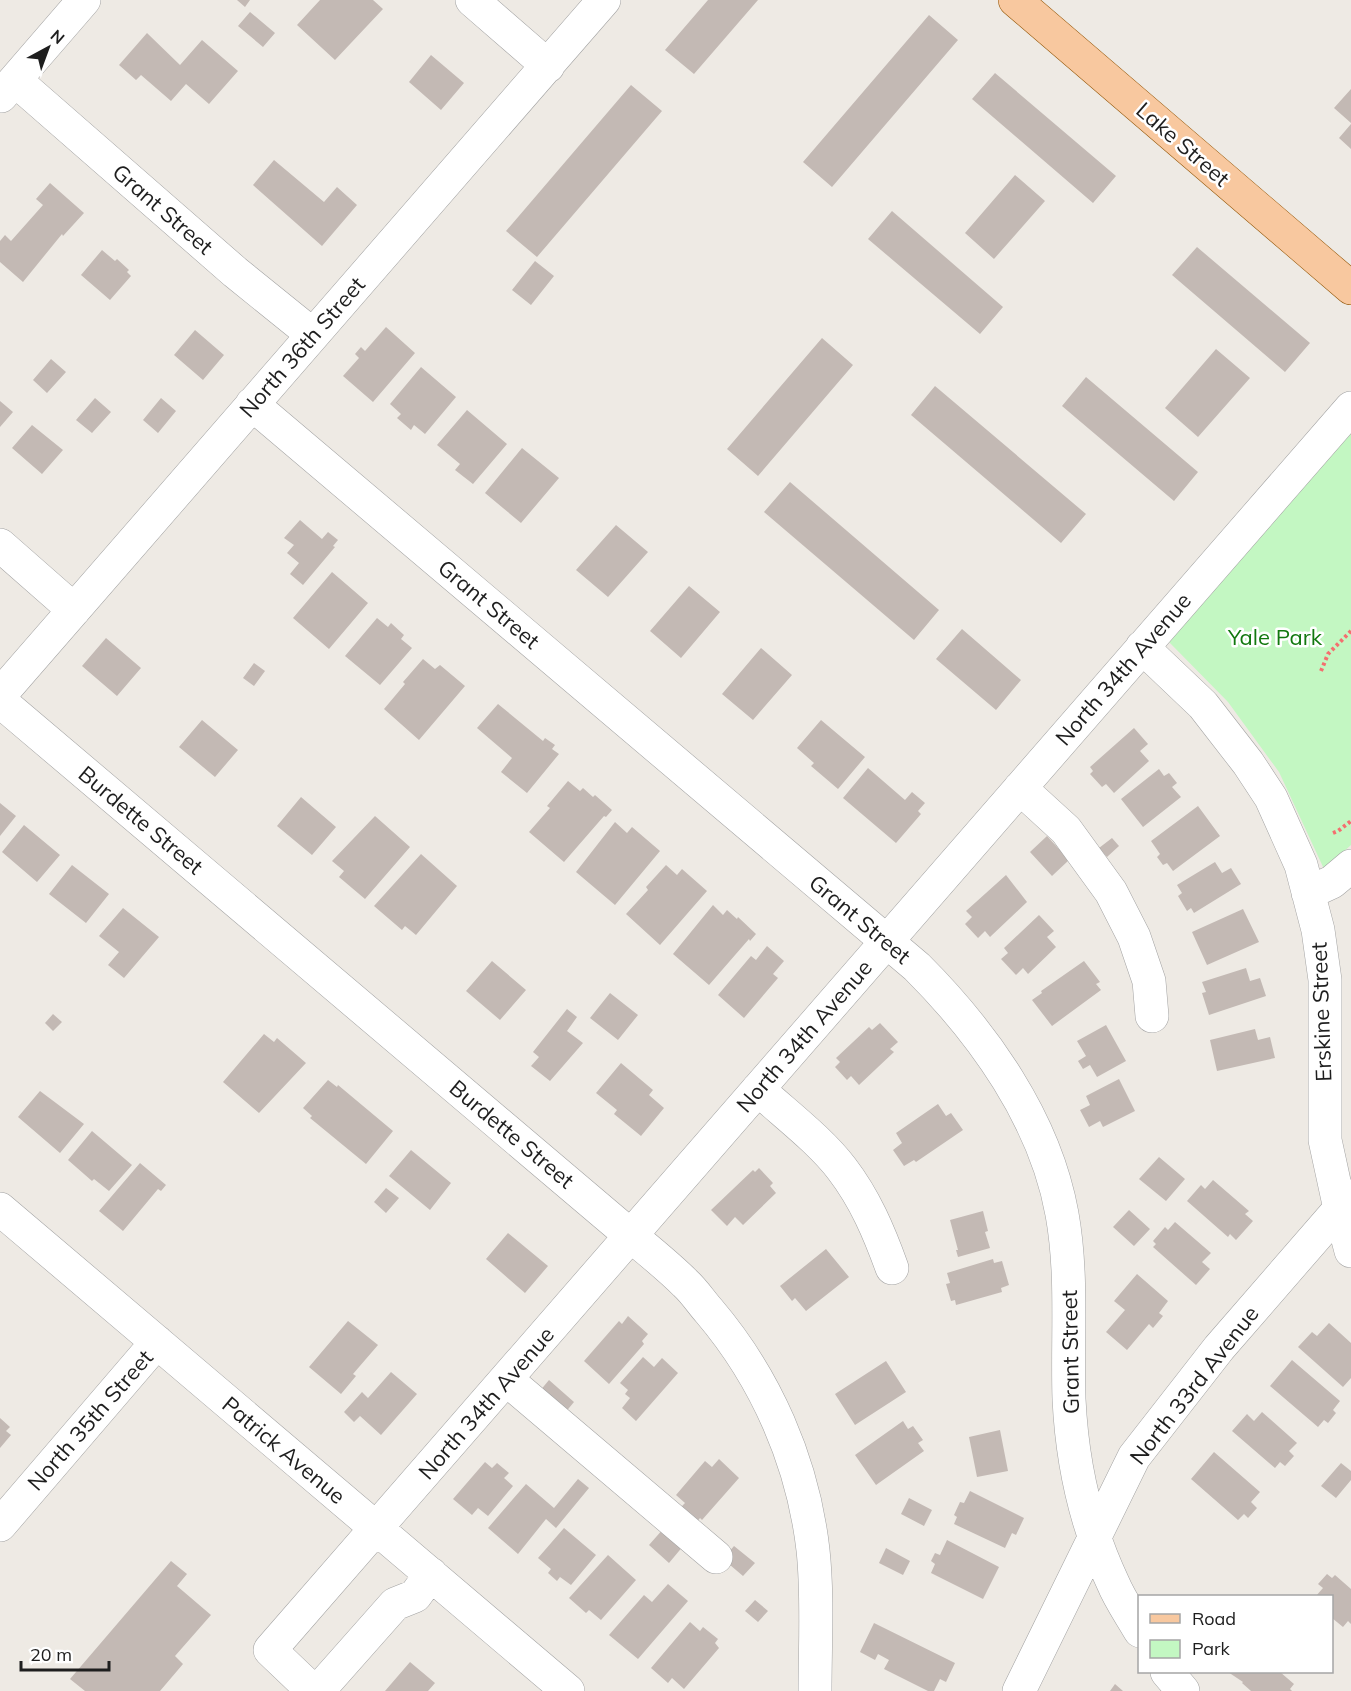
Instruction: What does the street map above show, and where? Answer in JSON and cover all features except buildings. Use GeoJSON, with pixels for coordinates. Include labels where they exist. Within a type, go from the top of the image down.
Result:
{"type":"FeatureCollection","features":[{"type":"Feature","properties":{"kind":"main road","name":"Lake Street"},"geometry":{"type":"LineString","coordinates":[[1014,0],[1351,288]]}},
{"type":"Feature","properties":{"kind":"street"},"geometry":{"type":"LineString","coordinates":[[8,89],[84,0]]}},
{"type":"Feature","properties":{"kind":"street"},"geometry":{"type":"LineString","coordinates":[[472,0],[548,66]]}},
{"type":"Feature","properties":{"kind":"street","name":"North 36th Street"},"geometry":{"type":"LineString","coordinates":[[0,695],[604,0]]}},
{"type":"Feature","properties":{"kind":"street","name":"Grant Street"},"geometry":{"type":"LineString","coordinates":[[8,89],[313,335]]}},
{"type":"Feature","properties":{"kind":"street","name":"Grant Street"},"geometry":{"type":"LineString","coordinates":[[252,404],[886,941],[937,987],[984,1043],[1022,1106],[1048,1162],[1062,1211],[1068,1254],[1069,1398],[1078,1480],[1094,1535],[1113,1583],[1138,1627]]}},
{"type":"Feature","properties":{"kind":"street","name":"North 34th Avenue"},"geometry":{"type":"LineString","coordinates":[[314,1691],[270,1650],[1351,408]]}},
{"type":"Feature","properties":{"kind":"street"},"geometry":{"type":"LineString","coordinates":[[0,545],[74,610]]}},
{"type":"Feature","properties":{"kind":"street","name":"Erskine Street"},"geometry":{"type":"LineString","coordinates":[[1142,647],[1203,705],[1248,763],[1270,798],[1301,865],[1318,930],[1325,980],[1325,1140],[1345,1203],[1351,1251]]}},
{"type":"Feature","properties":{"kind":"street","name":"Burdette Street"},"geometry":{"type":"LineString","coordinates":[[0,701],[687,1284],[728,1333],[765,1392],[790,1449],[804,1499],[813,1549],[814,1691]]}},
{"type":"Feature","properties":{"kind":"street"},"geometry":{"type":"LineString","coordinates":[[1020,788],[1066,830],[1111,892],[1134,936],[1149,981],[1152,1016]]}},
{"type":"Feature","properties":{"kind":"street"},"geometry":{"type":"LineString","coordinates":[[1308,893],[1332,882],[1351,866]]}},
{"type":"Feature","properties":{"kind":"street"},"geometry":{"type":"LineString","coordinates":[[758,1089],[814,1139],[841,1167],[861,1197],[880,1234],[892,1268]]}},
{"type":"Feature","properties":{"kind":"street","name":"North 33rd Avenue"},"geometry":{"type":"LineString","coordinates":[[1019,1691],[1134,1457],[1219,1348],[1345,1203]]}},
{"type":"Feature","properties":{"kind":"street","name":"Patrick Avenue"},"geometry":{"type":"LineString","coordinates":[[0,1209],[568,1691]]}},
{"type":"Feature","properties":{"kind":"street","name":"North 35th Street"},"geometry":{"type":"LineString","coordinates":[[0,1525],[157,1342]]}},
{"type":"Feature","properties":{"kind":"street"},"geometry":{"type":"LineString","coordinates":[[506,1379],[716,1557]]}},
{"type":"Feature","properties":{"kind":"street"},"geometry":{"type":"LineString","coordinates":[[318,1691],[394,1604],[415,1596],[431,1574]]}},
{"type":"Feature","properties":{"kind":"street"},"geometry":{"type":"LineString","coordinates":[[1169,1673],[1183,1691]]}},
{"type":"Feature","properties":{"kind":"path"},"geometry":{"type":"LineString","coordinates":[[1320,670],[1328,654],[1351,631]]}},
{"type":"Feature","properties":{"kind":"path"},"geometry":{"type":"LineString","coordinates":[[1333,833],[1351,821]]}},
{"type":"Feature","properties":{"kind":"green space","name":"Yale Park"},"geometry":{"type":"Polygon","coordinates":[[[1351,431],[1351,845],[1324,869],[1279,772],[1228,702],[1169,642],[1351,431]]]}}]}
